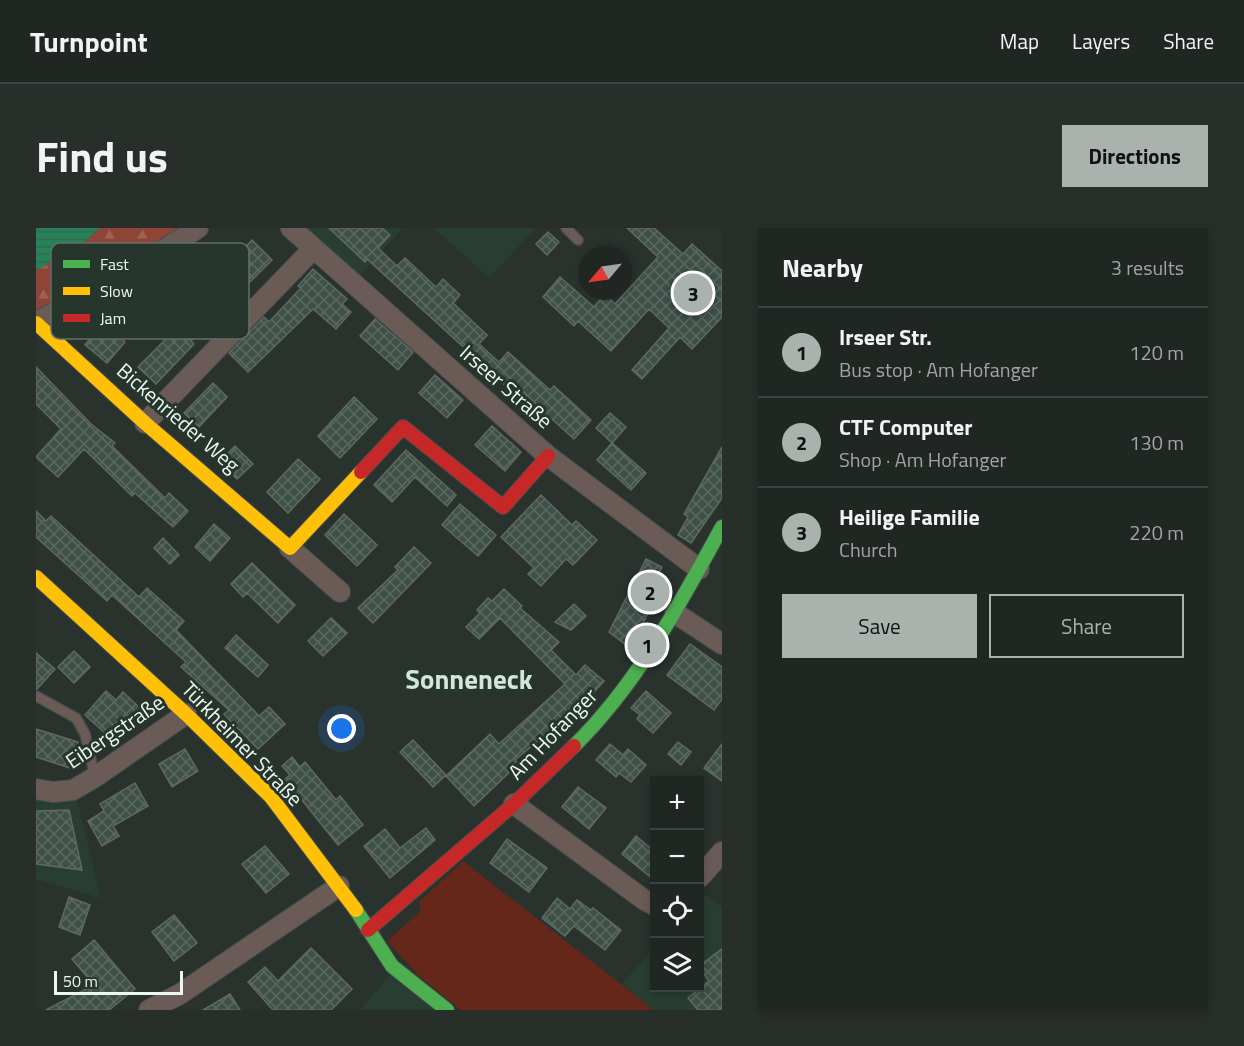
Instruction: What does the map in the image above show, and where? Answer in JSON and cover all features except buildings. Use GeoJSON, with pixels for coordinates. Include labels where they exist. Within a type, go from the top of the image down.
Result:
{"type":"FeatureCollection","features":[{"type":"Feature","properties":{"kind":"street"},"geometry":{"type":"LineString","coordinates":[[174,243],[198,228]]}},
{"type":"Feature","properties":{"kind":"street","name":"Irseer Straße"},"geometry":{"type":"LineString","coordinates":[[291,228],[548,456],[699,569]]}},
{"type":"Feature","properties":{"kind":"street"},"geometry":{"type":"LineString","coordinates":[[249,315],[313,249]]}},
{"type":"Feature","properties":{"kind":"street"},"geometry":{"type":"LineString","coordinates":[[36,322],[51,314]]}},
{"type":"Feature","properties":{"kind":"street","name":"Bickenrieder Weg"},"geometry":{"type":"LineString","coordinates":[[36,322],[51,336]]}},
{"type":"Feature","properties":{"kind":"street","name":"Bickenrieder Weg"},"geometry":{"type":"LineString","coordinates":[[54,339],[145,423],[340,592]]}},
{"type":"Feature","properties":{"kind":"street"},"geometry":{"type":"LineString","coordinates":[[145,423],[226,339]]}},
{"type":"Feature","properties":{"kind":"street"},"geometry":{"type":"LineString","coordinates":[[290,548],[404,427],[503,507],[548,456]]}},
{"type":"Feature","properties":{"kind":"street","name":"Am Hofanger"},"geometry":{"type":"LineString","coordinates":[[368,930],[454,853],[514,804],[596,724],[645,661],[675,613],[722,527]]}},
{"type":"Feature","properties":{"kind":"street","name":"Türkheimer Straße"},"geometry":{"type":"LineString","coordinates":[[36,577],[186,714],[271,797],[339,886],[392,966],[447,1010]]}},
{"type":"Feature","properties":{"kind":"street"},"geometry":{"type":"LineString","coordinates":[[675,613],[722,644]]}},
{"type":"Feature","properties":{"kind":"street","name":"Eibergstraße"},"geometry":{"type":"LineString","coordinates":[[36,789],[53,792],[73,790],[186,714]]}},
{"type":"Feature","properties":{"kind":"street"},"geometry":{"type":"LineString","coordinates":[[514,804],[650,902]]}},
{"type":"Feature","properties":{"kind":"street"},"geometry":{"type":"LineString","coordinates":[[704,872],[722,852]]}},
{"type":"Feature","properties":{"kind":"street"},"geometry":{"type":"LineString","coordinates":[[149,1010],[180,994],[339,886]]}},
{"type":"Feature","properties":{"kind":"lane"},"geometry":{"type":"LineString","coordinates":[[566,228],[578,240]]}},
{"type":"Feature","properties":{"kind":"lane"},"geometry":{"type":"LineString","coordinates":[[36,696],[76,718],[85,734],[95,777]]}},
{"type":"Feature","properties":{"kind":"shaded area"},"geometry":{"type":"Polygon","coordinates":[[[36,228],[100,228],[83,243],[51,243],[51,262],[36,270],[36,228]]]}},
{"type":"Feature","properties":{"kind":"shaded area"},"geometry":{"type":"Polygon","coordinates":[[[301,228],[403,228],[356,279],[301,228]]]}},
{"type":"Feature","properties":{"kind":"shaded area"},"geometry":{"type":"Polygon","coordinates":[[[434,228],[536,228],[489,278],[434,228]]]}},
{"type":"Feature","properties":{"kind":"shaded area"},"geometry":{"type":"Polygon","coordinates":[[[36,794],[76,796],[101,898],[36,879],[36,794]]]}},
{"type":"Feature","properties":{"kind":"shaded area"},"geometry":{"type":"Polygon","coordinates":[[[463,861],[654,1010],[461,1010],[420,977],[387,941],[421,911],[419,902],[463,861]]]}},
{"type":"Feature","properties":{"kind":"shaded area"},"geometry":{"type":"Polygon","coordinates":[[[704,894],[722,907],[722,1010],[654,1010],[622,984],[650,952],[650,992],[704,992],[704,894]]]}},
{"type":"Feature","properties":{"kind":"shaded area"},"geometry":{"type":"Polygon","coordinates":[[[393,972],[438,1010],[360,1010],[393,972]]]}},
{"type":"Feature","properties":{"kind":"green space"},"geometry":{"type":"Polygon","coordinates":[[[100,228],[184,228],[161,243],[83,243],[100,228]]]}},
{"type":"Feature","properties":{"kind":"green space"},"geometry":{"type":"Polygon","coordinates":[[[51,262],[51,308],[36,316],[36,270],[51,262]]]}},
{"type":"Feature","properties":{"kind":"traffic: fast"},"geometry":{"type":"LineString","coordinates":[[574,746],[597,722],[638,670],[673,614],[722,527]]}},
{"type":"Feature","properties":{"kind":"traffic: fast"},"geometry":{"type":"LineString","coordinates":[[356,910],[392,966],[447,1010]]}},
{"type":"Feature","properties":{"kind":"traffic: slow"},"geometry":{"type":"LineString","coordinates":[[36,323],[51,337]]}},
{"type":"Feature","properties":{"kind":"traffic: slow"},"geometry":{"type":"LineString","coordinates":[[53,339],[145,423],[290,548],[361,472]]}},
{"type":"Feature","properties":{"kind":"traffic: slow"},"geometry":{"type":"LineString","coordinates":[[36,577],[186,714],[271,797],[356,910]]}},
{"type":"Feature","properties":{"kind":"traffic: jam"},"geometry":{"type":"LineString","coordinates":[[361,472],[403,427],[503,507],[548,456]]}},
{"type":"Feature","properties":{"kind":"traffic: jam"},"geometry":{"type":"LineString","coordinates":[[368,930],[514,804],[574,746]]}},
{"type":"Feature","properties":{"kind":"place","name":"Heilige Familie"},"geometry":{"type":"Point","coordinates":[693,293]}},
{"type":"Feature","properties":{"kind":"place","name":"CTF Computer"},"geometry":{"type":"Point","coordinates":[650,592]}},
{"type":"Feature","properties":{"kind":"place","name":"Irseer Str."},"geometry":{"type":"Point","coordinates":[647,645]}},
{"type":"Feature","properties":{"kind":"district","name":"Sonneneck"},"geometry":{"type":"Point","coordinates":[469,680]}}]}
